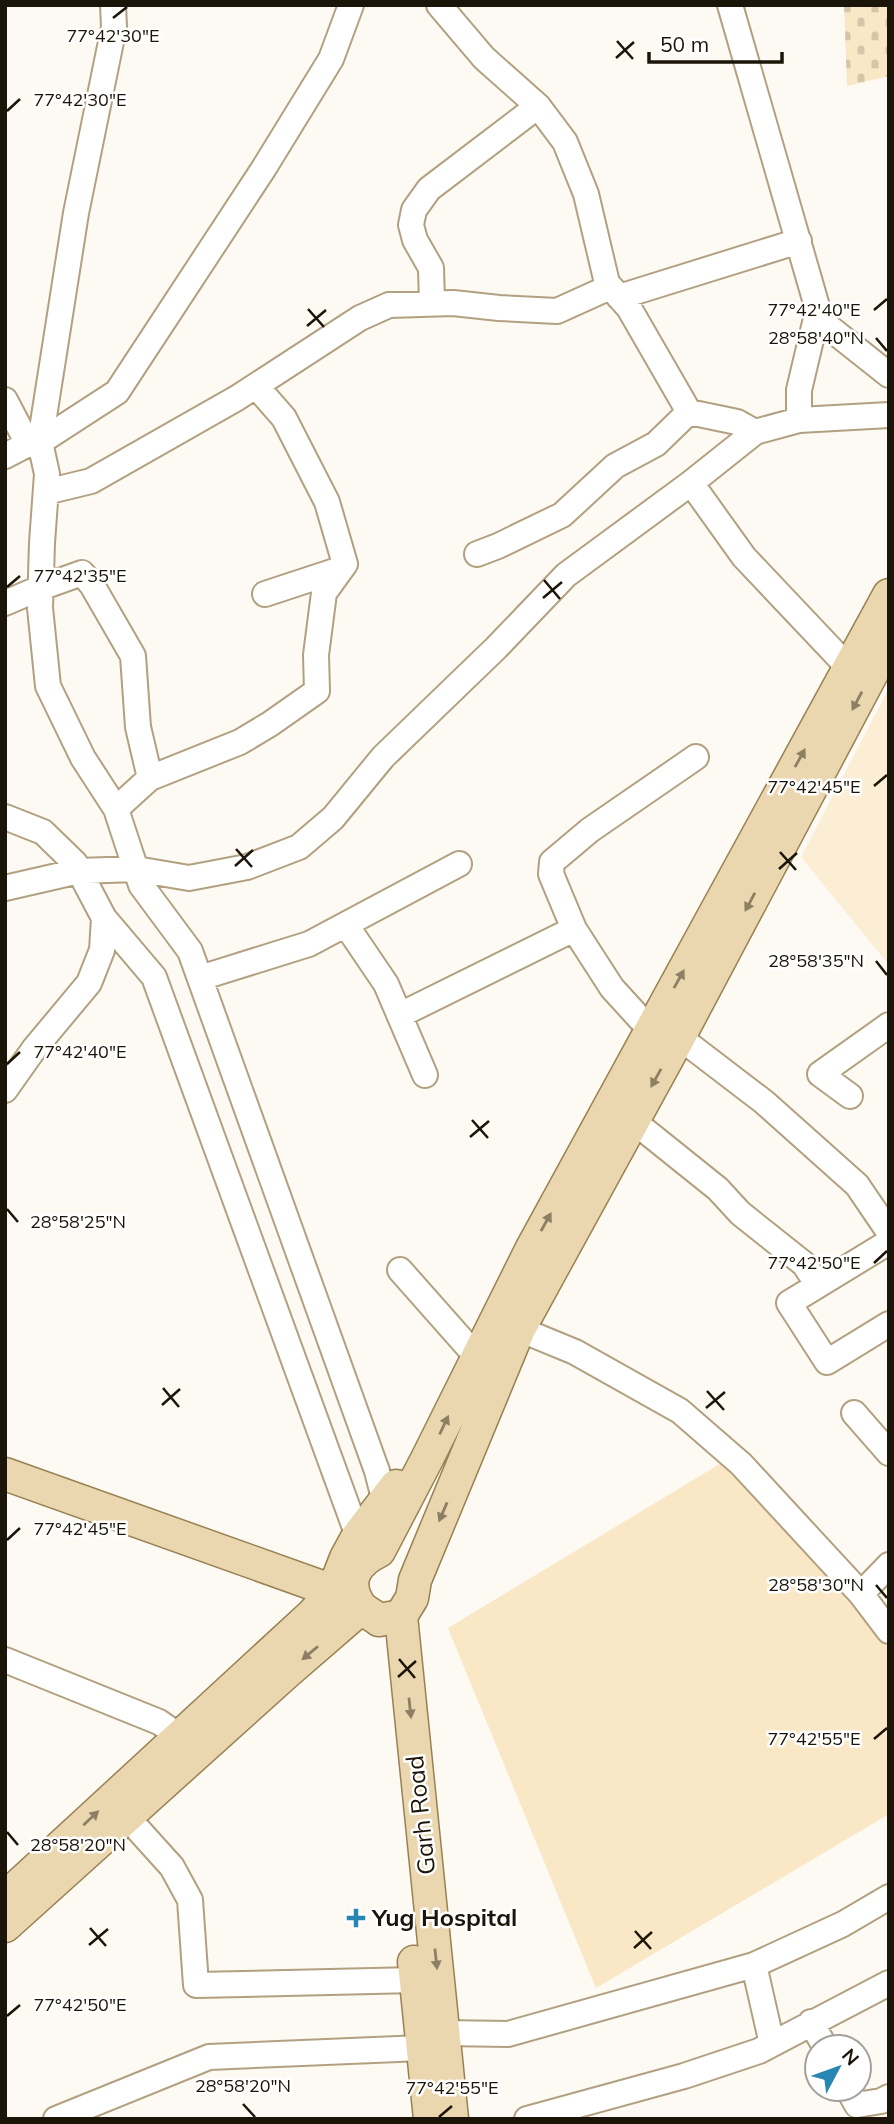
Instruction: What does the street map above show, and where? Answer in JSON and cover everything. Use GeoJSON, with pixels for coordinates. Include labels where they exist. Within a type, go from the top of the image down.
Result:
{"type":"FeatureCollection","features":[{"type":"Feature","properties":{"kind":"main road"},"geometry":{"type":"LineString","coordinates":[[388,1610],[352,1590],[354,1572],[367,1557],[379,1551],[477,1357],[508,1324],[632,1120],[664,1035],[849,668],[884,628]]}},
{"type":"Feature","properties":{"kind":"main road"},"geometry":{"type":"LineString","coordinates":[[18,1895],[126,1816],[388,1610],[415,1580],[508,1324],[531,1250],[664,1035],[884,628]]}},
{"type":"Feature","properties":{"kind":"main road"},"geometry":{"type":"LineString","coordinates":[[5,1926],[18,1895],[179,1736],[313,1614],[333,1591],[358,1536],[410,1469],[427,1459]]}},
{"type":"Feature","properties":{"kind":"main road"},"geometry":{"type":"LineString","coordinates":[[5,1474],[333,1591]]}},
{"type":"Feature","properties":{"kind":"main road","name":"Garh Road"},"geometry":{"type":"LineString","coordinates":[[388,1610],[432,2040],[432,2118]]}},
{"type":"Feature","properties":{"kind":"main road","name":"Garh Road"},"geometry":{"type":"LineString","coordinates":[[418,1887],[416,1980],[432,2040]]}},
{"type":"Feature","properties":{"kind":"street"},"geometry":{"type":"LineString","coordinates":[[34,443],[76,213],[114,27],[113,5]]}},
{"type":"Feature","properties":{"kind":"street"},"geometry":{"type":"LineString","coordinates":[[5,456],[34,443],[117,392],[257,179],[331,59],[351,5]]}},
{"type":"Feature","properties":{"kind":"street"},"geometry":{"type":"LineString","coordinates":[[439,5],[484,58],[538,106],[565,142],[586,194],[607,283],[629,309],[689,412],[737,422],[755,432]]}},
{"type":"Feature","properties":{"kind":"street"},"geometry":{"type":"LineString","coordinates":[[730,5],[818,310],[826,325],[889,375]]}},
{"type":"Feature","properties":{"kind":"street"},"geometry":{"type":"LineString","coordinates":[[432,303],[431,268],[415,240],[411,225],[414,210],[429,189],[538,106]]}},
{"type":"Feature","properties":{"kind":"street"},"geometry":{"type":"LineString","coordinates":[[46,492],[91,481],[256,386],[360,318],[389,305],[453,303],[557,311],[615,292],[799,241]]}},
{"type":"Feature","properties":{"kind":"street"},"geometry":{"type":"LineString","coordinates":[[799,420],[799,390],[818,310]]}},
{"type":"Feature","properties":{"kind":"street"},"geometry":{"type":"LineString","coordinates":[[116,809],[150,778],[240,742],[317,691],[316,655],[324,593],[345,564],[327,502],[284,418],[256,386]]}},
{"type":"Feature","properties":{"kind":"street"},"geometry":{"type":"LineString","coordinates":[[5,400],[34,443],[47,474],[40,608],[48,686],[83,758],[116,809],[141,885],[190,951],[377,1471],[384,1502]]}},
{"type":"Feature","properties":{"kind":"street"},"geometry":{"type":"LineString","coordinates":[[477,554],[562,515],[615,466],[656,444],[689,412]]}},
{"type":"Feature","properties":{"kind":"street"},"geometry":{"type":"LineString","coordinates":[[5,888],[79,871],[136,869],[189,878],[247,867],[299,847],[333,818],[383,757],[496,648],[566,575],[755,432],[799,420],[889,415]]}},
{"type":"Feature","properties":{"kind":"street"},"geometry":{"type":"LineString","coordinates":[[691,483],[744,557],[849,668]]}},
{"type":"Feature","properties":{"kind":"street"},"geometry":{"type":"LineString","coordinates":[[265,594],[341,569]]}},
{"type":"Feature","properties":{"kind":"street"},"geometry":{"type":"LineString","coordinates":[[5,603],[40,587],[82,573],[92,584],[133,656],[138,727],[150,778]]}},
{"type":"Feature","properties":{"kind":"street"},"geometry":{"type":"LineString","coordinates":[[696,757],[590,830],[552,862],[551,874],[574,929],[612,988],[644,1023],[764,1102],[857,1185],[889,1232]]}},
{"type":"Feature","properties":{"kind":"street"},"geometry":{"type":"LineString","coordinates":[[5,817],[43,832],[75,863],[104,918],[154,977],[358,1536]]}},
{"type":"Feature","properties":{"kind":"street"},"geometry":{"type":"LineString","coordinates":[[200,978],[309,944],[459,864]]}},
{"type":"Feature","properties":{"kind":"street"},"geometry":{"type":"LineString","coordinates":[[5,1090],[34,1049],[89,983],[102,950],[104,918]]}},
{"type":"Feature","properties":{"kind":"street"},"geometry":{"type":"LineString","coordinates":[[346,925],[386,984],[425,1075]]}},
{"type":"Feature","properties":{"kind":"street"},"geometry":{"type":"LineString","coordinates":[[400,1014],[574,929]]}},
{"type":"Feature","properties":{"kind":"street"},"geometry":{"type":"LineString","coordinates":[[850,1096],[820,1074],[889,1025]]}},
{"type":"Feature","properties":{"kind":"street"},"geometry":{"type":"LineString","coordinates":[[632,1120],[718,1189],[740,1213],[804,1264],[818,1285]]}},
{"type":"Feature","properties":{"kind":"street"},"geometry":{"type":"LineString","coordinates":[[889,1242],[789,1303],[827,1362],[889,1324]]}},
{"type":"Feature","properties":{"kind":"street"},"geometry":{"type":"LineString","coordinates":[[400,1270],[477,1357]]}},
{"type":"Feature","properties":{"kind":"street"},"geometry":{"type":"LineString","coordinates":[[508,1324],[575,1352],[680,1411],[741,1464],[861,1594],[889,1631]]}},
{"type":"Feature","properties":{"kind":"street"},"geometry":{"type":"LineString","coordinates":[[855,1413],[889,1452]]}},
{"type":"Feature","properties":{"kind":"street"},"geometry":{"type":"LineString","coordinates":[[861,1594],[889,1565]]}},
{"type":"Feature","properties":{"kind":"street"},"geometry":{"type":"LineString","coordinates":[[5,1660],[159,1722],[179,1736]]}},
{"type":"Feature","properties":{"kind":"street"},"geometry":{"type":"LineString","coordinates":[[126,1816],[172,1867],[190,1900],[196,1985],[416,1980]]}},
{"type":"Feature","properties":{"kind":"street"},"geometry":{"type":"LineString","coordinates":[[56,2119],[209,2057],[508,2034],[754,1965],[843,1924],[889,1897]]}},
{"type":"Feature","properties":{"kind":"street"},"geometry":{"type":"LineString","coordinates":[[754,1965],[772,2044]]}},
{"type":"Feature","properties":{"kind":"street"},"geometry":{"type":"LineString","coordinates":[[527,2119],[684,2076],[759,2051],[889,1983]]}},
{"type":"Feature","properties":{"kind":"street"},"geometry":{"type":"LineString","coordinates":[[811,2022],[817,2033]]}},
{"type":"Feature","properties":{"kind":"shaded area"},"geometry":{"type":"Polygon","coordinates":[[[889,688],[889,965],[801,857],[889,688]]]}},
{"type":"Feature","properties":{"kind":"green space"},"geometry":{"type":"Polygon","coordinates":[[[844,5],[889,5],[889,76],[847,86],[844,5]]]}},
{"type":"Feature","properties":{"kind":"green space"},"geometry":{"type":"Polygon","coordinates":[[[723,1462],[861,1610],[889,1648],[889,1814],[596,1988],[448,1628],[723,1462]]]}},
{"type":"Feature","properties":{"kind":"place","name":"Yug Hospital"},"geometry":{"type":"Point","coordinates":[356,1918]}}]}
